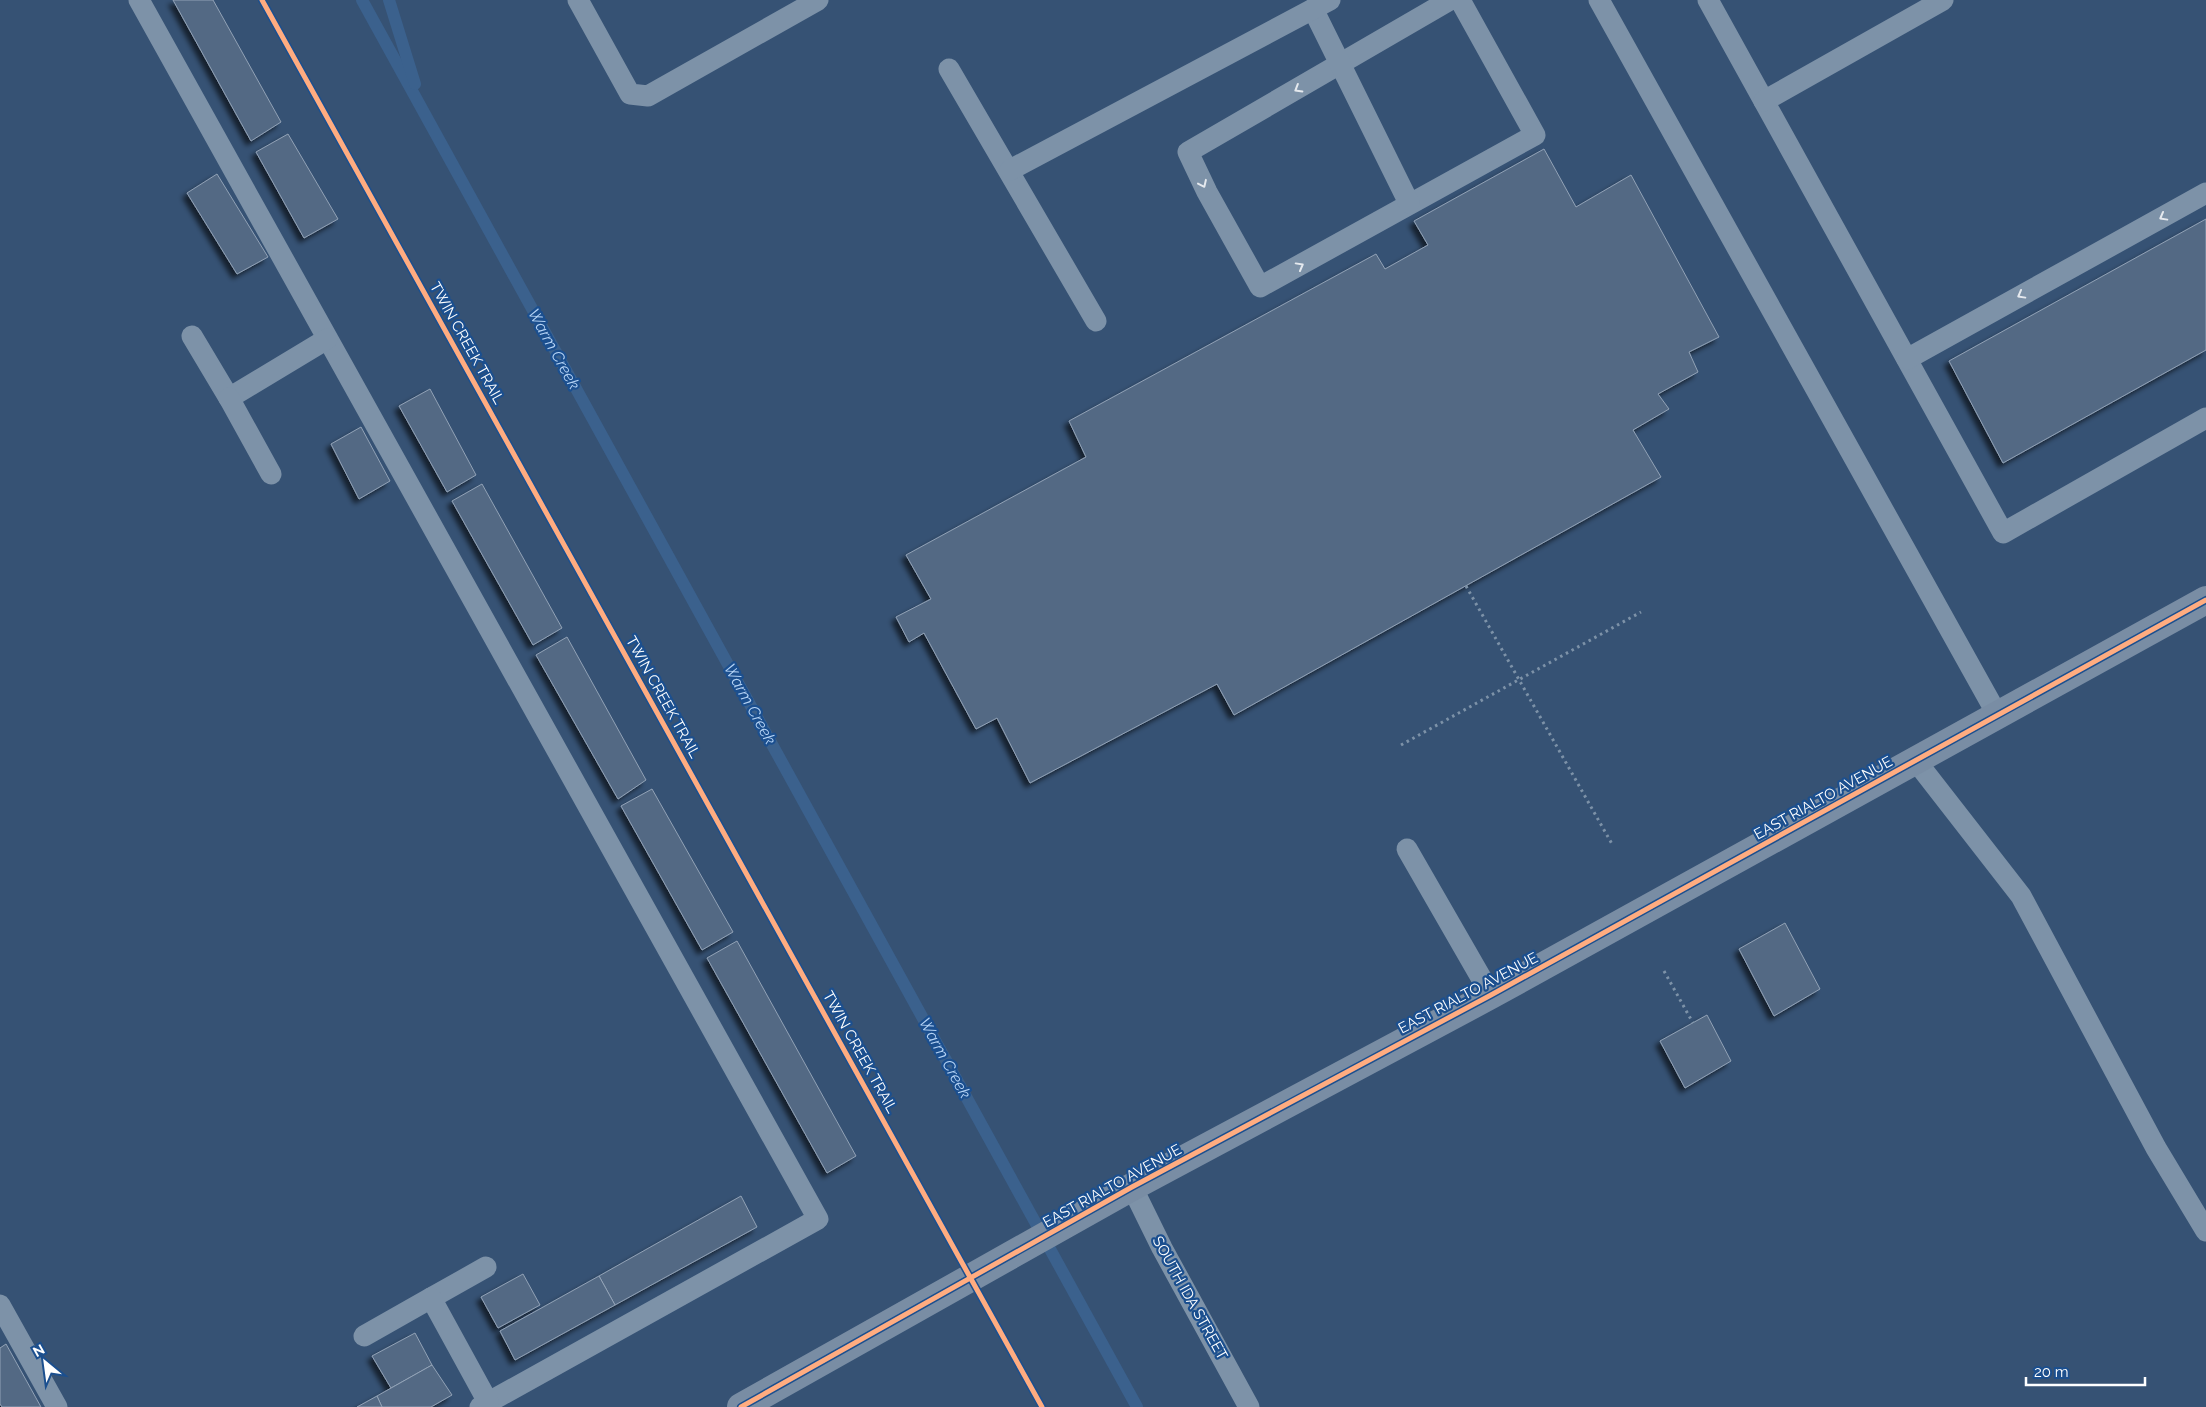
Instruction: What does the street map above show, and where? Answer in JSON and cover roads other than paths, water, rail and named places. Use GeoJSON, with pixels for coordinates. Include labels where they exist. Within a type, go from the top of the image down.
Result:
{"type":"FeatureCollection","features":[{"type":"Feature","properties":{"kind":"street","name":"EAST RIALTO AVENUE"},"geometry":{"type":"LineString","coordinates":[[741,1407],[1132,1188],[1491,995],[2206,600]]}},
{"type":"Feature","properties":{"kind":"lane"},"geometry":{"type":"LineString","coordinates":[[139,0],[818,1219],[484,1405],[431,1298]]}},
{"type":"Feature","properties":{"kind":"lane"},"geometry":{"type":"LineString","coordinates":[[578,0],[630,94],[648,96],[818,0]]}},
{"type":"Feature","properties":{"kind":"lane"},"geometry":{"type":"LineString","coordinates":[[1450,0],[1188,152],[1207,192],[1260,287],[1535,135],[1460,0]]}},
{"type":"Feature","properties":{"kind":"lane"},"geometry":{"type":"LineString","coordinates":[[1599,0],[1998,716]]}},
{"type":"Feature","properties":{"kind":"lane"},"geometry":{"type":"LineString","coordinates":[[1708,0],[2003,533],[2206,418]]}},
{"type":"Feature","properties":{"kind":"lane"},"geometry":{"type":"LineString","coordinates":[[1764,101],[1943,0]]}},
{"type":"Feature","properties":{"kind":"lane"},"geometry":{"type":"LineString","coordinates":[[1010,170],[1321,5],[1339,63],[1409,203]]}},
{"type":"Feature","properties":{"kind":"lane"},"geometry":{"type":"LineString","coordinates":[[949,69],[1010,170],[1096,321]]}},
{"type":"Feature","properties":{"kind":"lane"},"geometry":{"type":"LineString","coordinates":[[1907,359],[2206,193]]}},
{"type":"Feature","properties":{"kind":"lane"},"geometry":{"type":"LineString","coordinates":[[192,336],[271,474]]}},
{"type":"Feature","properties":{"kind":"lane"},"geometry":{"type":"LineString","coordinates":[[229,398],[328,339]]}},
{"type":"Feature","properties":{"kind":"lane"},"geometry":{"type":"LineString","coordinates":[[1916,761],[2021,896],[2156,1148],[2205,1227]]}},
{"type":"Feature","properties":{"kind":"lane"},"geometry":{"type":"LineString","coordinates":[[1407,849],[1491,995]]}},
{"type":"Feature","properties":{"kind":"lane","name":"SOUTH IDA STREET"},"geometry":{"type":"LineString","coordinates":[[1132,1188],[1162,1248],[1249,1407]]}},
{"type":"Feature","properties":{"kind":"lane"},"geometry":{"type":"LineString","coordinates":[[364,1336],[486,1267]]}},
{"type":"Feature","properties":{"kind":"lane"},"geometry":{"type":"LineString","coordinates":[[0,1305],[57,1407]]}},
{"type":"Feature","properties":{"kind":"waterway","name":"Warm Creek"},"geometry":{"type":"LineString","coordinates":[[362,0],[1137,1407]]}},
{"type":"Feature","properties":{"kind":"waterway"},"geometry":{"type":"LineString","coordinates":[[389,0],[415,84]]}}]}
